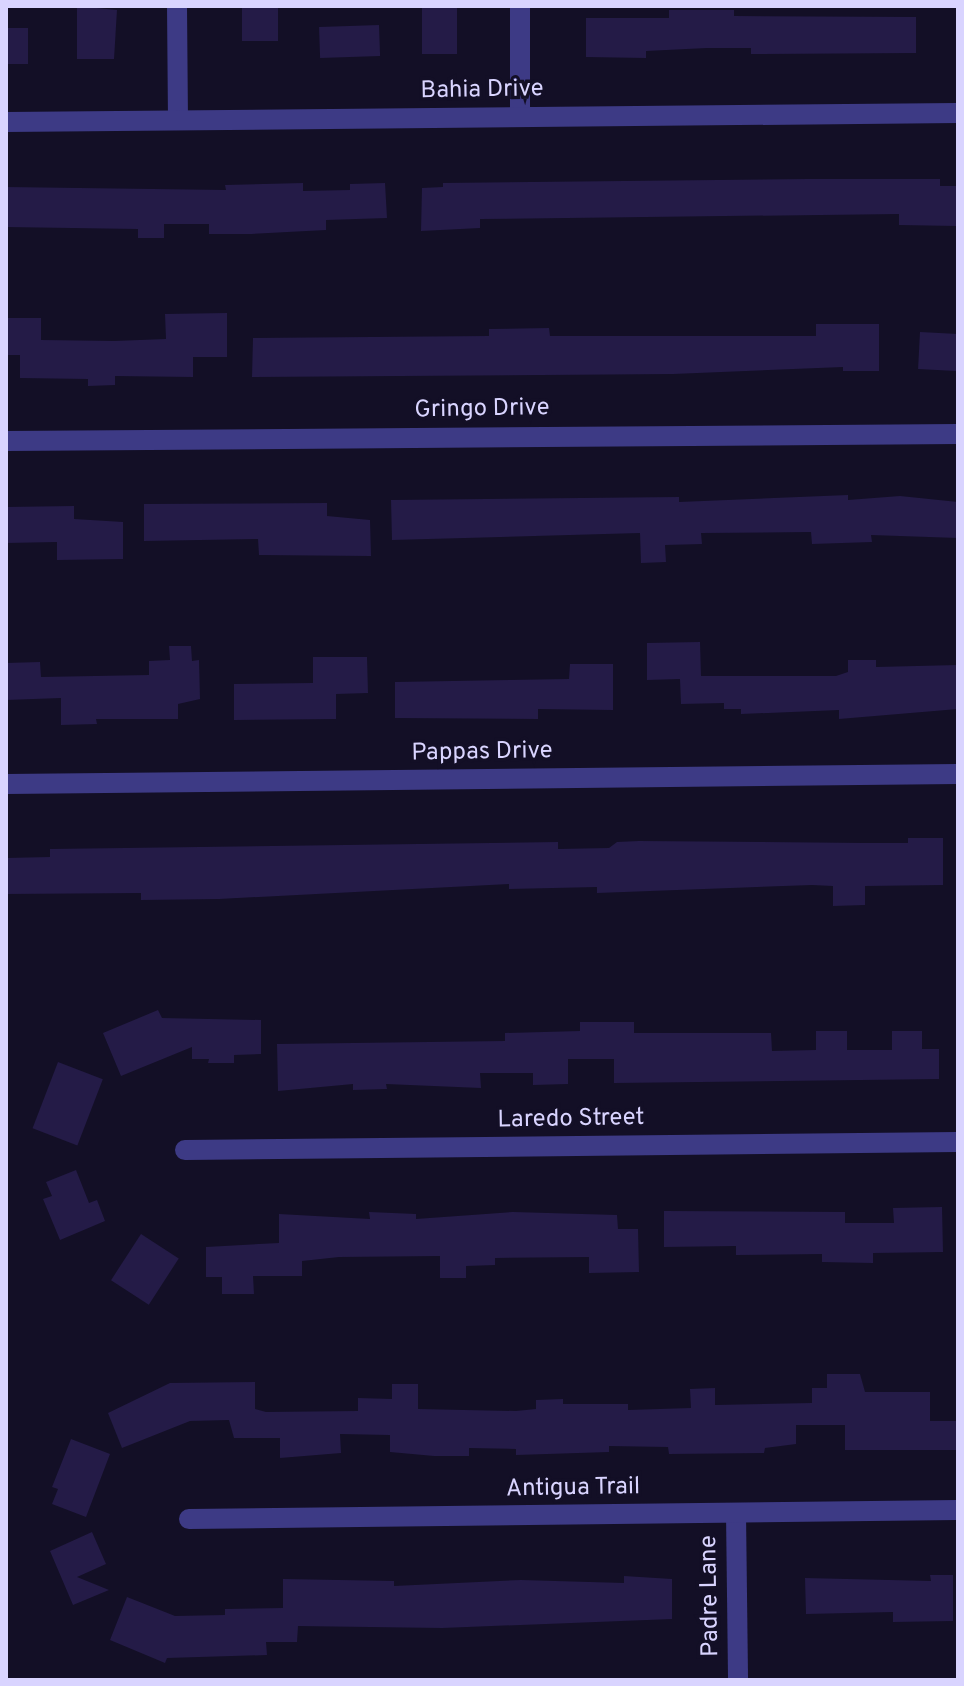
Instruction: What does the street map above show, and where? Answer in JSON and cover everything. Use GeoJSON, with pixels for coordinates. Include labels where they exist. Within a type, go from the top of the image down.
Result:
{"type":"FeatureCollection","features":[{"type":"Feature","properties":{"kind":"street"},"geometry":{"type":"LineString","coordinates":[[177,6],[178,120]]}},
{"type":"Feature","properties":{"kind":"street"},"geometry":{"type":"LineString","coordinates":[[520,6],[520,117]]}},
{"type":"Feature","properties":{"kind":"street","name":"Bahia Drive"},"geometry":{"type":"LineString","coordinates":[[6,122],[958,113]]}},
{"type":"Feature","properties":{"kind":"street","name":"Gringo Drive"},"geometry":{"type":"LineString","coordinates":[[6,441],[958,434]]}},
{"type":"Feature","properties":{"kind":"street","name":"Pappas Drive"},"geometry":{"type":"LineString","coordinates":[[6,784],[958,774]]}},
{"type":"Feature","properties":{"kind":"street","name":"Laredo Street"},"geometry":{"type":"LineString","coordinates":[[185,1150],[958,1142]]}},
{"type":"Feature","properties":{"kind":"street","name":"Antigua Trail"},"geometry":{"type":"LineString","coordinates":[[189,1519],[958,1510]]}},
{"type":"Feature","properties":{"kind":"street","name":"Padre Lane"},"geometry":{"type":"LineString","coordinates":[[736,1513],[738,1680]]}},
{"type":"Feature","properties":{"kind":"building"},"geometry":{"type":"Polygon","coordinates":[[[77,6],[117,10],[114,59],[77,59],[77,6]]]}},
{"type":"Feature","properties":{"kind":"building"},"geometry":{"type":"Polygon","coordinates":[[[242,6],[278,6],[278,41],[242,41],[242,6]]]}},
{"type":"Feature","properties":{"kind":"building"},"geometry":{"type":"Polygon","coordinates":[[[422,8],[457,8],[457,54],[422,54],[422,8]]]}},
{"type":"Feature","properties":{"kind":"building"},"geometry":{"type":"Polygon","coordinates":[[[669,10],[734,10],[734,16],[916,17],[916,53],[751,54],[751,48],[707,48],[646,51],[646,58],[586,57],[586,18],[669,18],[669,10]]]}},
{"type":"Feature","properties":{"kind":"building"},"geometry":{"type":"Polygon","coordinates":[[[379,25],[380,56],[320,58],[319,27],[379,25]]]}},
{"type":"Feature","properties":{"kind":"building"},"geometry":{"type":"Polygon","coordinates":[[[6,28],[28,28],[28,64],[6,64],[6,28]]]}},
{"type":"Feature","properties":{"kind":"building"},"geometry":{"type":"Polygon","coordinates":[[[940,179],[940,186],[957,186],[957,226],[899,225],[899,214],[480,219],[480,228],[421,231],[422,188],[443,187],[443,183],[940,179]]]}},
{"type":"Feature","properties":{"kind":"building"},"geometry":{"type":"Polygon","coordinates":[[[303,183],[303,191],[350,190],[350,184],[385,183],[387,218],[326,220],[326,230],[251,234],[209,234],[209,224],[164,224],[164,238],[138,238],[138,229],[6,227],[6,187],[226,190],[225,185],[303,183]]]}},
{"type":"Feature","properties":{"kind":"building"},"geometry":{"type":"Polygon","coordinates":[[[227,313],[227,357],[193,357],[193,377],[115,376],[115,385],[88,386],[88,379],[20,378],[20,355],[6,355],[6,318],[41,318],[41,340],[114,341],[166,339],[165,314],[227,313]]]}},
{"type":"Feature","properties":{"kind":"building"},"geometry":{"type":"Polygon","coordinates":[[[816,324],[879,324],[879,371],[843,371],[843,367],[673,374],[252,377],[253,338],[489,336],[489,329],[549,328],[550,336],[816,336],[816,324]]]}},
{"type":"Feature","properties":{"kind":"building"},"geometry":{"type":"Polygon","coordinates":[[[920,332],[958,334],[956,371],[918,369],[920,332]]]}},
{"type":"Feature","properties":{"kind":"building"},"geometry":{"type":"Polygon","coordinates":[[[848,495],[848,500],[900,496],[958,502],[958,538],[871,535],[872,542],[812,544],[811,532],[701,533],[702,544],[665,545],[666,562],[641,563],[640,533],[392,540],[391,500],[679,497],[679,502],[848,495]]]}},
{"type":"Feature","properties":{"kind":"building"},"geometry":{"type":"Polygon","coordinates":[[[327,503],[327,516],[370,520],[371,556],[259,555],[258,539],[144,541],[144,504],[327,503]]]}},
{"type":"Feature","properties":{"kind":"building"},"geometry":{"type":"Polygon","coordinates":[[[74,506],[74,519],[123,522],[123,559],[57,560],[57,542],[6,543],[6,507],[74,506]]]}},
{"type":"Feature","properties":{"kind":"building"},"geometry":{"type":"Polygon","coordinates":[[[700,642],[701,676],[836,676],[848,672],[848,660],[876,660],[876,667],[958,665],[958,709],[839,719],[839,710],[741,714],[741,709],[724,709],[724,703],[681,704],[680,679],[647,680],[647,643],[700,642]]]}},
{"type":"Feature","properties":{"kind":"building"},"geometry":{"type":"Polygon","coordinates":[[[169,646],[191,646],[192,661],[199,660],[200,699],[178,704],[178,719],[96,719],[97,724],[61,725],[61,698],[6,700],[6,663],[40,662],[41,677],[149,675],[149,661],[170,660],[169,646]]]}},
{"type":"Feature","properties":{"kind":"building"},"geometry":{"type":"Polygon","coordinates":[[[313,657],[367,657],[368,693],[336,694],[336,719],[234,720],[234,684],[313,683],[313,657]]]}},
{"type":"Feature","properties":{"kind":"building"},"geometry":{"type":"Polygon","coordinates":[[[570,664],[613,664],[613,710],[538,709],[538,719],[395,718],[395,682],[569,679],[570,664]]]}},
{"type":"Feature","properties":{"kind":"building"},"geometry":{"type":"Polygon","coordinates":[[[908,838],[943,838],[943,885],[865,886],[865,905],[833,906],[833,886],[812,885],[597,893],[597,887],[509,889],[509,884],[141,900],[141,893],[6,894],[6,858],[50,857],[50,849],[558,842],[558,849],[609,848],[617,842],[639,841],[908,843],[908,838]]]}},
{"type":"Feature","properties":{"kind":"building"},"geometry":{"type":"Polygon","coordinates":[[[158,1010],[162,1018],[261,1020],[261,1054],[234,1055],[234,1063],[208,1063],[209,1059],[192,1059],[192,1047],[121,1076],[103,1033],[158,1010]]]}},
{"type":"Feature","properties":{"kind":"building"},"geometry":{"type":"Polygon","coordinates":[[[580,1022],[634,1022],[634,1033],[771,1033],[772,1051],[816,1050],[816,1031],[847,1031],[847,1050],[892,1050],[892,1031],[922,1031],[922,1049],[939,1049],[939,1079],[614,1083],[614,1059],[568,1059],[568,1084],[533,1085],[533,1073],[480,1073],[481,1088],[386,1084],[387,1089],[353,1090],[353,1084],[278,1091],[277,1044],[505,1041],[505,1033],[580,1031],[580,1022]]]}},
{"type":"Feature","properties":{"kind":"building"},"geometry":{"type":"Polygon","coordinates":[[[58,1062],[103,1079],[77,1145],[33,1128],[58,1062]]]}},
{"type":"Feature","properties":{"kind":"building"},"geometry":{"type":"Polygon","coordinates":[[[76,1170],[89,1203],[97,1200],[105,1221],[60,1240],[43,1199],[52,1196],[46,1182],[76,1170]]]}},
{"type":"Feature","properties":{"kind":"building"},"geometry":{"type":"Polygon","coordinates":[[[942,1207],[943,1252],[873,1253],[873,1263],[822,1262],[822,1254],[736,1255],[736,1246],[664,1247],[664,1211],[845,1212],[845,1223],[894,1223],[893,1208],[942,1207]]]}},
{"type":"Feature","properties":{"kind":"building"},"geometry":{"type":"Polygon","coordinates":[[[369,1212],[416,1214],[416,1219],[513,1212],[617,1215],[618,1229],[638,1229],[639,1272],[589,1273],[589,1257],[495,1258],[495,1265],[466,1266],[466,1278],[440,1278],[440,1256],[339,1257],[302,1261],[302,1276],[253,1276],[254,1294],[222,1294],[222,1277],[206,1277],[206,1247],[279,1243],[279,1214],[370,1219],[369,1212]]]}},
{"type":"Feature","properties":{"kind":"building"},"geometry":{"type":"Polygon","coordinates":[[[141,1234],[179,1259],[149,1305],[111,1280],[141,1234]]]}},
{"type":"Feature","properties":{"kind":"building"},"geometry":{"type":"Polygon","coordinates":[[[827,1374],[860,1374],[865,1392],[930,1392],[930,1421],[957,1421],[957,1450],[845,1450],[845,1425],[796,1425],[796,1444],[765,1448],[764,1453],[669,1454],[668,1447],[609,1446],[609,1452],[516,1455],[516,1449],[469,1448],[469,1456],[434,1456],[390,1452],[390,1435],[340,1434],[341,1453],[280,1458],[280,1438],[234,1438],[229,1420],[190,1421],[122,1448],[108,1413],[170,1383],[255,1382],[255,1409],[266,1412],[358,1411],[358,1398],[392,1399],[392,1384],[418,1384],[418,1409],[516,1411],[536,1409],[536,1400],[563,1399],[563,1404],[628,1404],[628,1410],[691,1408],[690,1389],[715,1388],[715,1405],[812,1403],[812,1388],[827,1388],[827,1374]]]}},
{"type":"Feature","properties":{"kind":"building"},"geometry":{"type":"Polygon","coordinates":[[[71,1439],[110,1454],[86,1517],[52,1504],[58,1489],[52,1487],[71,1439]]]}},
{"type":"Feature","properties":{"kind":"building"},"geometry":{"type":"Polygon","coordinates":[[[92,1532],[106,1564],[77,1577],[109,1590],[73,1605],[50,1551],[92,1532]]]}},
{"type":"Feature","properties":{"kind":"building"},"geometry":{"type":"Polygon","coordinates":[[[930,1575],[953,1575],[953,1621],[893,1622],[893,1612],[806,1614],[805,1578],[931,1581],[930,1575]]]}},
{"type":"Feature","properties":{"kind":"building"},"geometry":{"type":"Polygon","coordinates":[[[624,1576],[672,1579],[672,1619],[442,1628],[298,1626],[297,1642],[266,1642],[267,1655],[167,1658],[165,1663],[110,1640],[127,1597],[175,1616],[225,1615],[225,1609],[283,1608],[283,1579],[394,1581],[394,1586],[521,1580],[624,1583],[624,1576]]]}}]}
